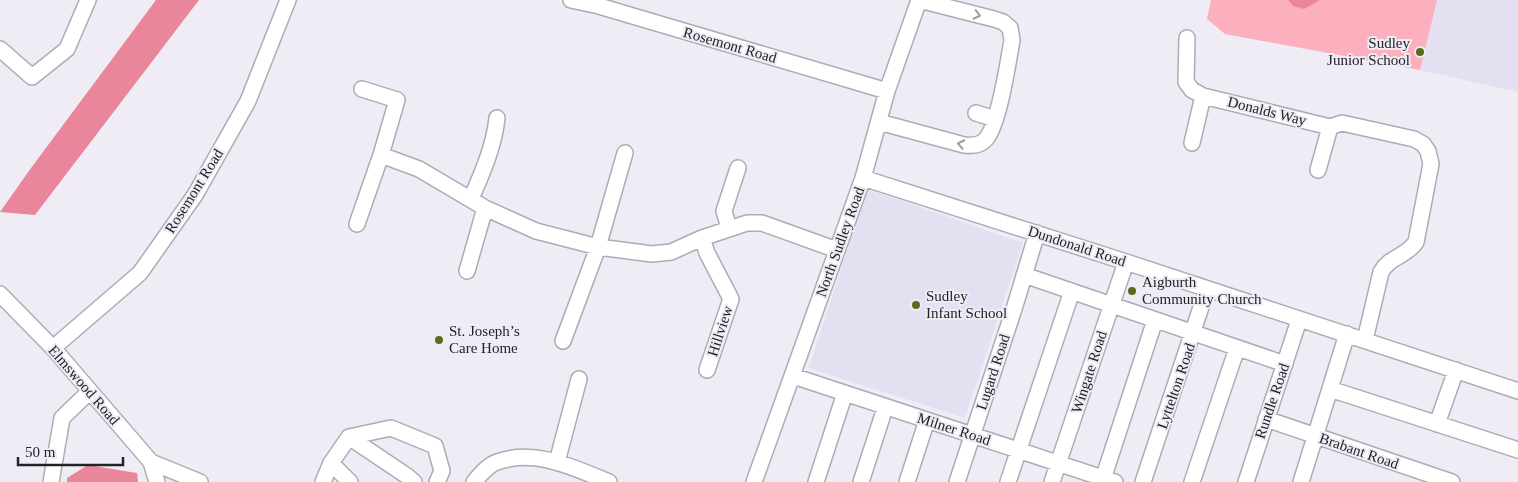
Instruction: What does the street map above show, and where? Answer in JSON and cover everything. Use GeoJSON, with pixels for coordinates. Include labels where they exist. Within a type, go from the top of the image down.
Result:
{"type":"FeatureCollection","features":[{"type":"Feature","properties":{"kind":"street"},"geometry":{"type":"LineString","coordinates":[[0,49],[32,77],[67,49],[88,0]]}},
{"type":"Feature","properties":{"kind":"street","name":"Rosemont Road"},"geometry":{"type":"LineString","coordinates":[[53,348],[140,273],[195,195],[248,101],[288,0]]}},
{"type":"Feature","properties":{"kind":"street","name":"Rosemont Road"},"geometry":{"type":"LineString","coordinates":[[571,0],[599,6],[887,91]]}},
{"type":"Feature","properties":{"kind":"street"},"geometry":{"type":"LineString","coordinates":[[878,122],[974,146],[986,139],[995,119],[1012,40],[1010,28],[1003,22],[994,19],[919,0]]}},
{"type":"Feature","properties":{"kind":"street","name":"North Sudley Road"},"geometry":{"type":"LineString","coordinates":[[754,482],[863,178],[887,91],[919,0]]}},
{"type":"Feature","properties":{"kind":"street"},"geometry":{"type":"LineString","coordinates":[[1187,38],[1186,82],[1192,90],[1203,96],[1192,142]]}},
{"type":"Feature","properties":{"kind":"street"},"geometry":{"type":"LineString","coordinates":[[357,224],[381,155],[397,100],[362,90]]}},
{"type":"Feature","properties":{"kind":"street","name":"Donalds Way"},"geometry":{"type":"LineString","coordinates":[[1203,96],[1330,127],[1342,123],[1414,139],[1428,151],[1431,164],[1416,242],[1411,249],[1385,265],[1381,272],[1365,340]]}},
{"type":"Feature","properties":{"kind":"street"},"geometry":{"type":"LineString","coordinates":[[976,113],[995,119]]}},
{"type":"Feature","properties":{"kind":"street"},"geometry":{"type":"LineString","coordinates":[[471,199],[488,158],[497,118]]}},
{"type":"Feature","properties":{"kind":"street"},"geometry":{"type":"LineString","coordinates":[[1318,170],[1330,127]]}},
{"type":"Feature","properties":{"kind":"street"},"geometry":{"type":"LineString","coordinates":[[563,342],[598,247],[625,154]]}},
{"type":"Feature","properties":{"kind":"street"},"geometry":{"type":"LineString","coordinates":[[381,155],[419,169],[485,208],[536,231],[598,247],[652,254],[671,252],[729,228],[747,223],[762,223],[837,250]]}},
{"type":"Feature","properties":{"kind":"street"},"geometry":{"type":"LineString","coordinates":[[729,228],[724,211],[738,168]]}},
{"type":"Feature","properties":{"kind":"street","name":"Dundonald Road"},"geometry":{"type":"LineString","coordinates":[[863,178],[1037,233],[1518,391]]}},
{"type":"Feature","properties":{"kind":"street"},"geometry":{"type":"LineString","coordinates":[[466,271],[485,208]]}},
{"type":"Feature","properties":{"kind":"street","name":"Lugard Road"},"geometry":{"type":"LineString","coordinates":[[957,482],[1037,233]]}},
{"type":"Feature","properties":{"kind":"street","name":"Hillview"},"geometry":{"type":"LineString","coordinates":[[702,238],[707,254],[731,299],[707,370]]}},
{"type":"Feature","properties":{"kind":"street","name":"Wingate Road"},"geometry":{"type":"LineString","coordinates":[[1052,482],[1126,262]]}},
{"type":"Feature","properties":{"kind":"street"},"geometry":{"type":"LineString","coordinates":[[1024,275],[1285,364]]}},
{"type":"Feature","properties":{"kind":"street","name":"Lyttelton Road"},"geometry":{"type":"LineString","coordinates":[[1144,482],[1194,334],[1207,289]]}},
{"type":"Feature","properties":{"kind":"street"},"geometry":{"type":"LineString","coordinates":[[1008,482],[1072,291]]}},
{"type":"Feature","properties":{"kind":"street","name":"Elmswood Road"},"geometry":{"type":"LineString","coordinates":[[0,294],[53,348],[151,462],[157,482]]}},
{"type":"Feature","properties":{"kind":"street"},"geometry":{"type":"LineString","coordinates":[[1107,481],[1155,320]]}},
{"type":"Feature","properties":{"kind":"street","name":"Rundle Road"},"geometry":{"type":"LineString","coordinates":[[1246,482],[1299,320]]}},
{"type":"Feature","properties":{"kind":"street"},"geometry":{"type":"LineString","coordinates":[[1301,482],[1347,334]]}},
{"type":"Feature","properties":{"kind":"street"},"geometry":{"type":"LineString","coordinates":[[1192,482],[1237,348]]}},
{"type":"Feature","properties":{"kind":"street"},"geometry":{"type":"LineString","coordinates":[[1437,424],[1456,370]]}},
{"type":"Feature","properties":{"kind":"street","name":"Milner Road"},"geometry":{"type":"LineString","coordinates":[[793,376],[1107,481]]}},
{"type":"Feature","properties":{"kind":"street"},"geometry":{"type":"LineString","coordinates":[[557,462],[579,379]]}},
{"type":"Feature","properties":{"kind":"street"},"geometry":{"type":"LineString","coordinates":[[1330,389],[1518,450]]}},
{"type":"Feature","properties":{"kind":"street"},"geometry":{"type":"LineString","coordinates":[[51,482],[62,418],[90,391]]}},
{"type":"Feature","properties":{"kind":"street"},"geometry":{"type":"LineString","coordinates":[[816,482],[845,393]]}},
{"type":"Feature","properties":{"kind":"street"},"geometry":{"type":"LineString","coordinates":[[861,482],[886,408]]}},
{"type":"Feature","properties":{"kind":"street"},"geometry":{"type":"LineString","coordinates":[[907,482],[927,420]]}},
{"type":"Feature","properties":{"kind":"street","name":"Brabant Road"},"geometry":{"type":"LineString","coordinates":[[1266,420],[1424,478],[1452,482]]}},
{"type":"Feature","properties":{"kind":"street"},"geometry":{"type":"LineString","coordinates":[[323,482],[331,463],[349,437],[391,428],[435,446],[442,471],[437,482]]}},
{"type":"Feature","properties":{"kind":"street"},"geometry":{"type":"LineString","coordinates":[[349,437],[414,482]]}},
{"type":"Feature","properties":{"kind":"street"},"geometry":{"type":"LineString","coordinates":[[474,482],[495,462],[521,456],[557,462],[588,478],[609,482]]}},
{"type":"Feature","properties":{"kind":"street"},"geometry":{"type":"LineString","coordinates":[[151,462],[200,482]]}},
{"type":"Feature","properties":{"kind":"street"},"geometry":{"type":"LineString","coordinates":[[331,463],[350,482]]}},
{"type":"Feature","properties":{"kind":"shaded area"},"geometry":{"type":"Polygon","coordinates":[[[156,0],[199,0],[35,215],[0,212],[31,168],[156,0]]]}},
{"type":"Feature","properties":{"kind":"shaded area","name":"Sudley Junior School"},"geometry":{"type":"Polygon","coordinates":[[[1211,0],[1518,0],[1518,92],[1420,70],[1225,34],[1207,19],[1211,0]]]}},
{"type":"Feature","properties":{"kind":"shaded area","name":"Sudley Junior School"},"geometry":{"type":"Polygon","coordinates":[[[1211,0],[1437,0],[1420,70],[1225,34],[1207,19],[1211,0]]]}},
{"type":"Feature","properties":{"kind":"shaded area"},"geometry":{"type":"Polygon","coordinates":[[[1288,0],[1320,0],[1304,9],[1293,6],[1288,0]]]}},
{"type":"Feature","properties":{"kind":"shaded area","name":"Sudley Infant School"},"geometry":{"type":"Polygon","coordinates":[[[867,189],[1023,243],[965,418],[809,368],[867,189]]]}},
{"type":"Feature","properties":{"kind":"shaded area"},"geometry":{"type":"Polygon","coordinates":[[[88,465],[137,473],[138,482],[67,482],[67,478],[88,465]]]}},
{"type":"Feature","properties":{"kind":"place","name":"Sudley Junior School"},"geometry":{"type":"Point","coordinates":[1420,52]}},
{"type":"Feature","properties":{"kind":"place","name":"Aigburth Community Church"},"geometry":{"type":"Point","coordinates":[1132,291]}},
{"type":"Feature","properties":{"kind":"place","name":"Sudley Infant School"},"geometry":{"type":"Point","coordinates":[916,305]}},
{"type":"Feature","properties":{"kind":"place","name":"St. Joseph’s Care Home"},"geometry":{"type":"Point","coordinates":[439,340]}}]}
